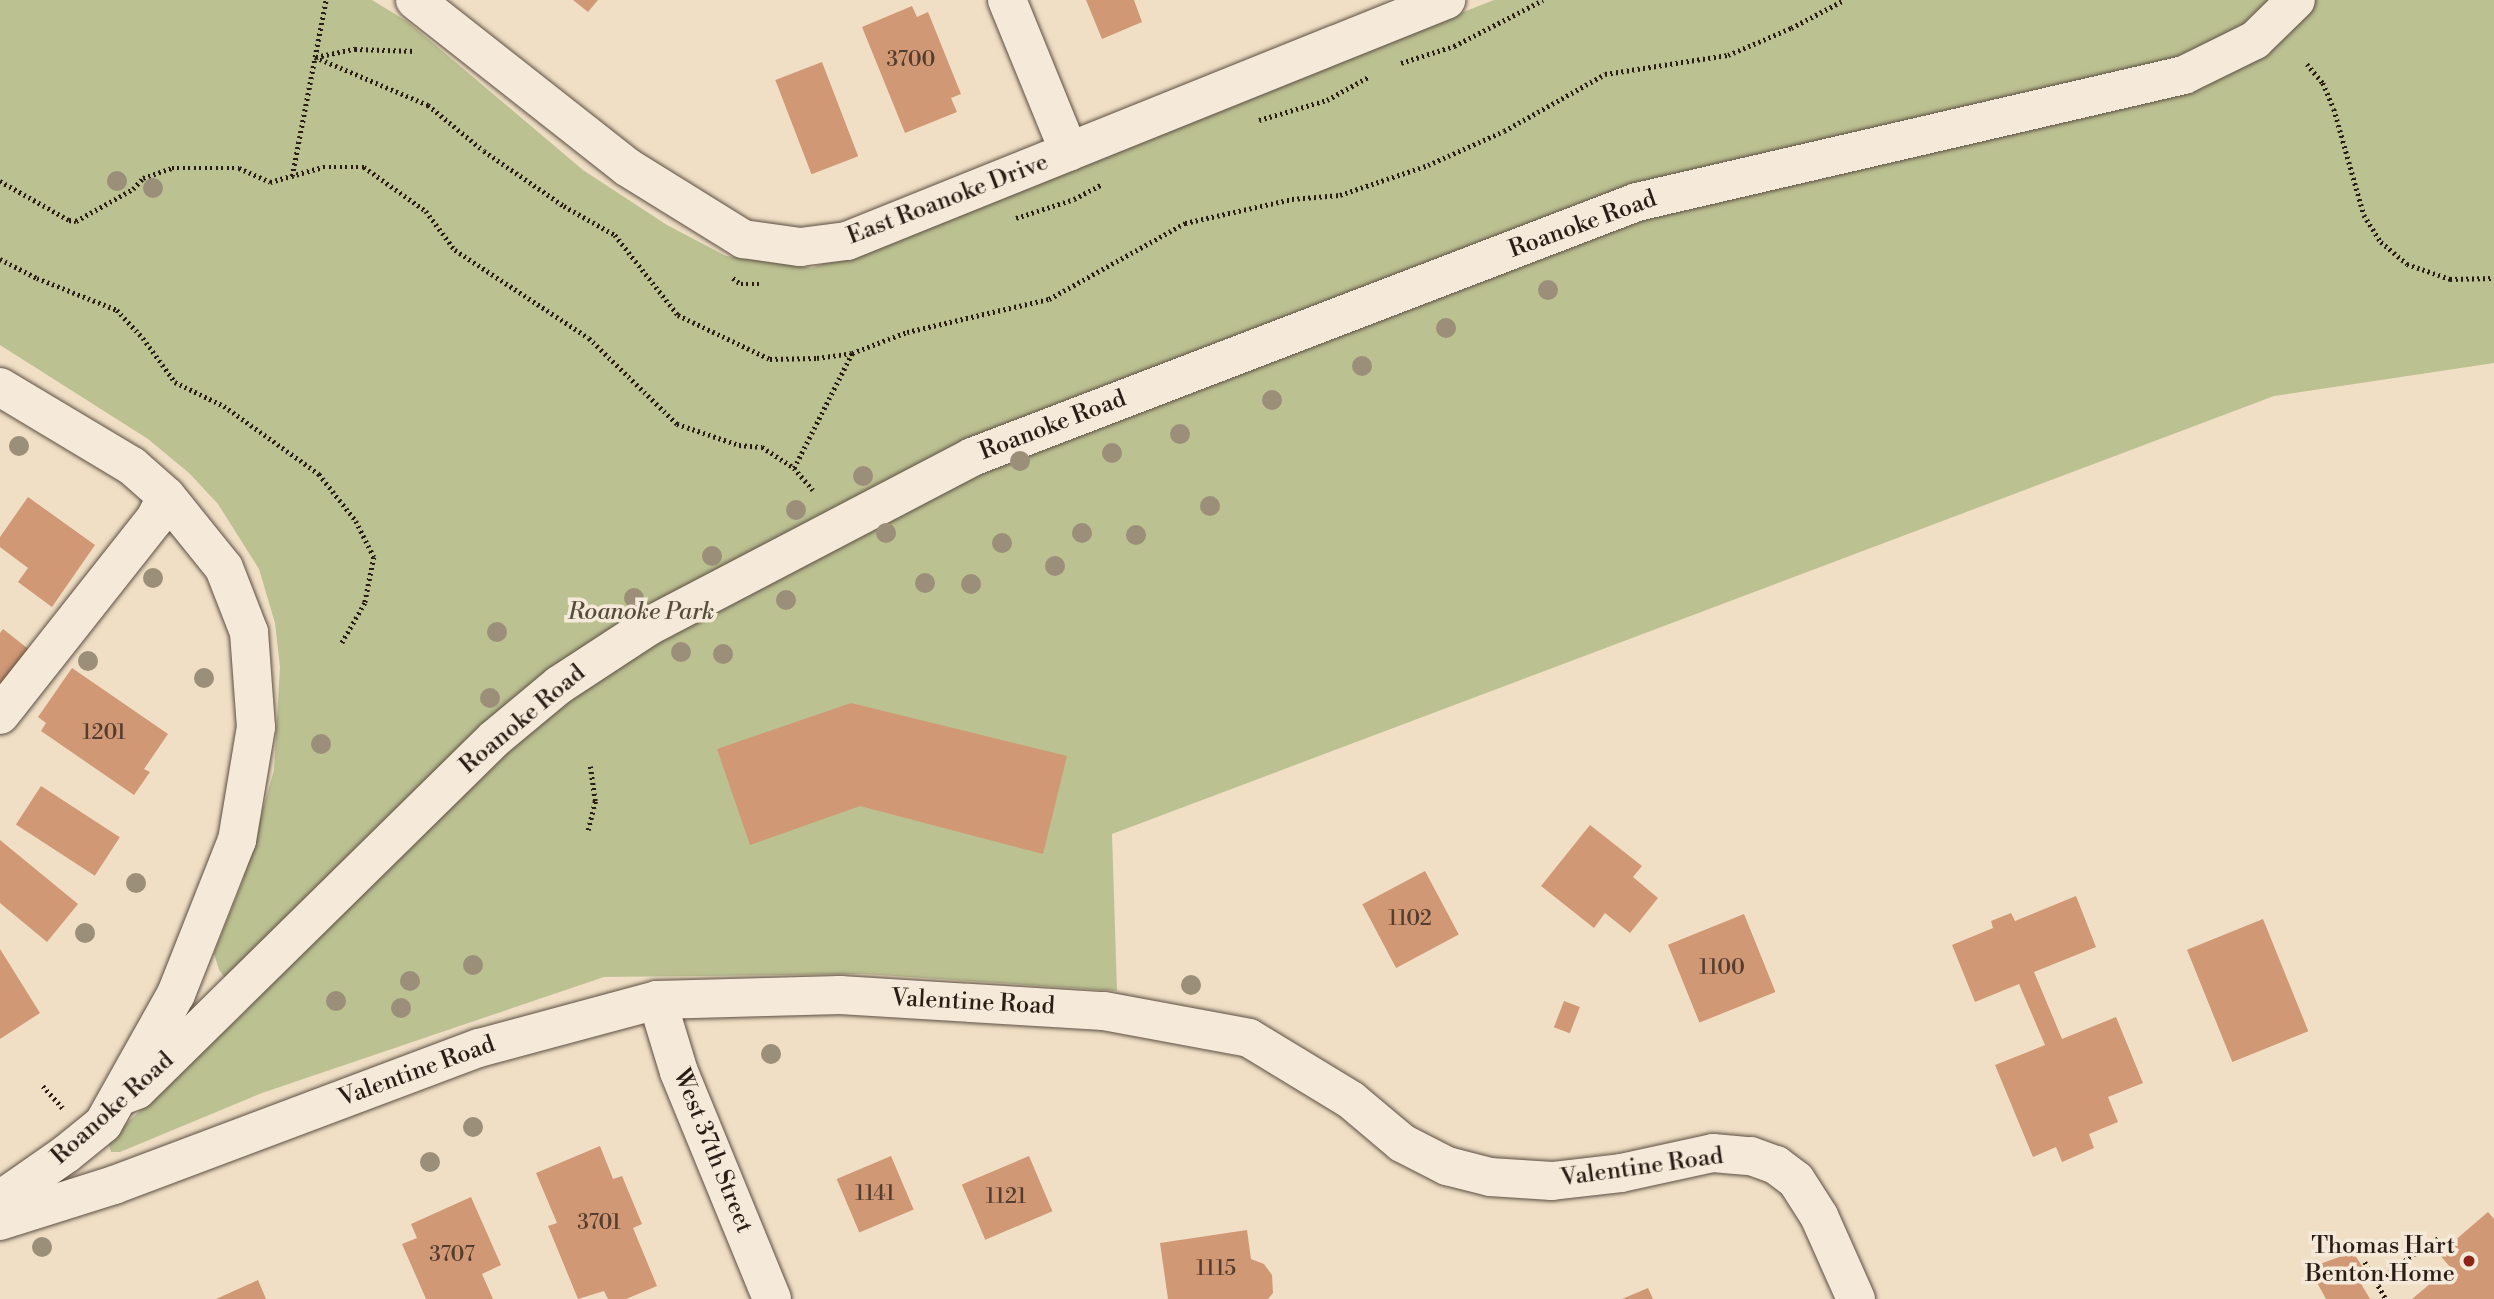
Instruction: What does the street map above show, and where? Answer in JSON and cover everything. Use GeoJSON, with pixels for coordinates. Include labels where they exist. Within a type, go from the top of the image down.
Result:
{"type":"FeatureCollection","features":[{"type":"Feature","properties":{"kind":"street","name":"East Roanoke Drive"},"geometry":{"type":"LineString","coordinates":[[415,0],[627,167],[743,239],[800,247],[847,241],[1446,0]]}},
{"type":"Feature","properties":{"kind":"street"},"geometry":{"type":"LineString","coordinates":[[1007,0],[1069,152]]}},
{"type":"Feature","properties":{"kind":"street","name":"Roanoke Road"},"geometry":{"type":"LineString","coordinates":[[0,1200],[66,1154],[103,1124],[121,1096],[137,1090],[494,739],[559,685],[649,626],[972,457],[1637,202],[2184,75],[2255,40],[2295,0]]}},
{"type":"Feature","properties":{"kind":"street"},"geometry":{"type":"LineString","coordinates":[[0,387],[132,466],[166,496],[224,568],[249,632],[256,727],[237,840],[176,994],[121,1096]]}},
{"type":"Feature","properties":{"kind":"street"},"geometry":{"type":"LineString","coordinates":[[0,715],[155,519],[166,496]]}},
{"type":"Feature","properties":{"kind":"street","name":"Valentine Road"},"geometry":{"type":"LineString","coordinates":[[0,1221],[114,1185],[479,1048],[657,1000],[840,995],[1090,1011],[1249,1038],[1351,1100],[1402,1143],[1447,1166],[1490,1177],[1552,1181],[1621,1173],[1713,1153],[1751,1156],[1776,1165],[1796,1180],[1819,1216],[1856,1299]]}},
{"type":"Feature","properties":{"kind":"street","name":"West 37th Street"},"geometry":{"type":"LineString","coordinates":[[657,1000],[679,1072],[772,1299]]}},
{"type":"Feature","properties":{"kind":"path"},"geometry":{"type":"LineString","coordinates":[[292,177],[326,0]]}},
{"type":"Feature","properties":{"kind":"path"},"geometry":{"type":"LineString","coordinates":[[1391,67],[1454,46],[1543,0]]}},
{"type":"Feature","properties":{"kind":"path"},"geometry":{"type":"LineString","coordinates":[[315,57],[355,49],[427,51]]}},
{"type":"Feature","properties":{"kind":"path"},"geometry":{"type":"LineString","coordinates":[[2307,64],[2323,82],[2364,215],[2381,242],[2407,264],[2450,279],[2494,278]]}},
{"type":"Feature","properties":{"kind":"path"},"geometry":{"type":"LineString","coordinates":[[1253,122],[1327,100],[1378,71]]}},
{"type":"Feature","properties":{"kind":"path"},"geometry":{"type":"LineString","coordinates":[[0,181],[69,220],[76,221],[120,197],[143,178],[156,172],[216,166],[239,168],[270,181],[323,167],[363,167],[380,176],[426,211],[455,250],[589,338],[677,424],[739,445],[762,447],[794,468],[813,490]]}},
{"type":"Feature","properties":{"kind":"path"},"geometry":{"type":"LineString","coordinates":[[1011,220],[1074,199],[1107,181]]}},
{"type":"Feature","properties":{"kind":"path"},"geometry":{"type":"LineString","coordinates":[[0,259],[37,278],[117,310],[143,338],[175,382],[224,406],[319,474],[356,521],[374,557],[365,603],[342,643]]}},
{"type":"Feature","properties":{"kind":"path"},"geometry":{"type":"LineString","coordinates":[[730,276],[741,284],[764,284]]}},
{"type":"Feature","properties":{"kind":"path"},"geometry":{"type":"LineString","coordinates":[[794,468],[852,353]]}},
{"type":"Feature","properties":{"kind":"path"},"geometry":{"type":"LineString","coordinates":[[588,830],[595,801],[590,766]]}},
{"type":"Feature","properties":{"kind":"path"},"geometry":{"type":"LineString","coordinates":[[2378,1284],[2395,1267],[2441,1237]]}},
{"type":"Feature","properties":{"kind":"path"},"geometry":{"type":"LineString","coordinates":[[2365,1262],[2386,1299]]}},
{"type":"Feature","properties":{"kind":"green space","name":"Roanoke Park"},"geometry":{"type":"Polygon","coordinates":[[[0,0],[372,0],[408,22],[583,170],[667,225],[726,256],[812,268],[1494,0],[2494,0],[2494,363],[2274,396],[1112,834],[1117,991],[864,974],[604,977],[262,1093],[120,1152],[111,1152],[108,1141],[249,1008],[219,970],[214,953],[242,883],[274,770],[280,667],[275,623],[259,569],[218,504],[189,473],[148,439],[0,345],[0,0]]]}},
{"type":"Feature","properties":{"kind":"building"},"geometry":{"type":"Polygon","coordinates":[[[573,0],[598,0],[588,12],[573,0]]]}},
{"type":"Feature","properties":{"kind":"building"},"geometry":{"type":"Polygon","coordinates":[[[1086,0],[1134,0],[1142,22],[1102,39],[1086,0]]]}},
{"type":"Feature","properties":{"kind":"building"},"geometry":{"type":"Polygon","coordinates":[[[912,6],[917,17],[928,12],[961,94],[951,98],[957,112],[905,133],[862,27],[912,6]]]}},
{"type":"Feature","properties":{"kind":"building"},"geometry":{"type":"Polygon","coordinates":[[[822,62],[858,156],[812,174],[775,80],[822,62]]]}},
{"type":"Feature","properties":{"kind":"building"},"geometry":{"type":"Polygon","coordinates":[[[28,497],[95,545],[52,607],[18,582],[28,568],[0,547],[0,537],[28,497]]]}},
{"type":"Feature","properties":{"kind":"building"},"geometry":{"type":"Polygon","coordinates":[[[3,629],[36,655],[0,694],[0,633],[3,629]]]}},
{"type":"Feature","properties":{"kind":"building"},"geometry":{"type":"Polygon","coordinates":[[[72,668],[168,734],[144,769],[150,772],[134,795],[41,731],[46,723],[38,717],[72,668]]]}},
{"type":"Feature","properties":{"kind":"building"},"geometry":{"type":"Polygon","coordinates":[[[851,703],[1067,756],[1043,854],[860,806],[750,845],[717,749],[851,703]]]}},
{"type":"Feature","properties":{"kind":"building"},"geometry":{"type":"Polygon","coordinates":[[[41,786],[120,837],[95,876],[16,825],[41,786]]]}},
{"type":"Feature","properties":{"kind":"building"},"geometry":{"type":"Polygon","coordinates":[[[1590,825],[1642,866],[1633,877],[1658,898],[1630,933],[1605,913],[1594,928],[1541,886],[1590,825]]]}},
{"type":"Feature","properties":{"kind":"building"},"geometry":{"type":"Polygon","coordinates":[[[0,840],[78,904],[47,942],[0,903],[0,840]]]}},
{"type":"Feature","properties":{"kind":"building"},"geometry":{"type":"Polygon","coordinates":[[[1425,871],[1459,935],[1396,968],[1362,904],[1425,871]]]}},
{"type":"Feature","properties":{"kind":"building"},"geometry":{"type":"Polygon","coordinates":[[[2076,896],[2096,947],[2034,972],[2062,1039],[2116,1017],[2143,1083],[2108,1097],[2118,1122],[2089,1134],[2094,1148],[2062,1162],[2056,1147],[2033,1157],[1995,1065],[2045,1045],[2019,984],[1975,1002],[1952,945],[1993,928],[1991,921],[2011,913],[2015,921],[2076,896]]]}},
{"type":"Feature","properties":{"kind":"building"},"geometry":{"type":"Polygon","coordinates":[[[1744,914],[1775,992],[1699,1023],[1668,945],[1744,914]]]}},
{"type":"Feature","properties":{"kind":"building"},"geometry":{"type":"Polygon","coordinates":[[[2263,919],[2308,1031],[2232,1062],[2187,950],[2263,919]]]}},
{"type":"Feature","properties":{"kind":"building"},"geometry":{"type":"Polygon","coordinates":[[[0,949],[40,1013],[0,1039],[0,949]]]}},
{"type":"Feature","properties":{"kind":"building"},"geometry":{"type":"Polygon","coordinates":[[[1564,1001],[1580,1007],[1570,1033],[1554,1027],[1564,1001]]]}},
{"type":"Feature","properties":{"kind":"building"},"geometry":{"type":"Polygon","coordinates":[[[600,1146],[613,1179],[622,1176],[642,1224],[633,1228],[657,1286],[626,1299],[608,1299],[604,1291],[578,1299],[548,1226],[557,1223],[536,1173],[600,1146]]]}},
{"type":"Feature","properties":{"kind":"building"},"geometry":{"type":"Polygon","coordinates":[[[891,1156],[914,1209],[859,1232],[837,1179],[891,1156]]]}},
{"type":"Feature","properties":{"kind":"building"},"geometry":{"type":"Polygon","coordinates":[[[1029,1156],[1052,1211],[985,1240],[962,1185],[1029,1156]]]}},
{"type":"Feature","properties":{"kind":"building"},"geometry":{"type":"Polygon","coordinates":[[[471,1197],[501,1265],[482,1274],[493,1299],[426,1299],[402,1244],[417,1238],[411,1224],[471,1197]]]}},
{"type":"Feature","properties":{"kind":"building","name":"Thomas Hart Benton Home"},"geometry":{"type":"Polygon","coordinates":[[[2488,1212],[2494,1219],[2494,1299],[2412,1299],[2450,1267],[2439,1254],[2488,1212]]]}},
{"type":"Feature","properties":{"kind":"building"},"geometry":{"type":"Polygon","coordinates":[[[1247,1230],[1251,1259],[1264,1264],[1272,1275],[1273,1293],[1268,1299],[1168,1299],[1160,1243],[1247,1230]]]}},
{"type":"Feature","properties":{"kind":"building"},"geometry":{"type":"Polygon","coordinates":[[[2353,1252],[2369,1277],[2360,1282],[2370,1299],[2326,1299],[2309,1268],[2353,1252]]]}},
{"type":"Feature","properties":{"kind":"building"},"geometry":{"type":"Polygon","coordinates":[[[258,1280],[266,1299],[216,1299],[258,1280]]]}},
{"type":"Feature","properties":{"kind":"building"},"geometry":{"type":"Polygon","coordinates":[[[1648,1288],[1653,1299],[1622,1299],[1648,1288]]]}},
{"type":"Feature","properties":{"kind":"place","name":"Thomas Hart Benton Home"},"geometry":{"type":"Point","coordinates":[2469,1261]}}]}
